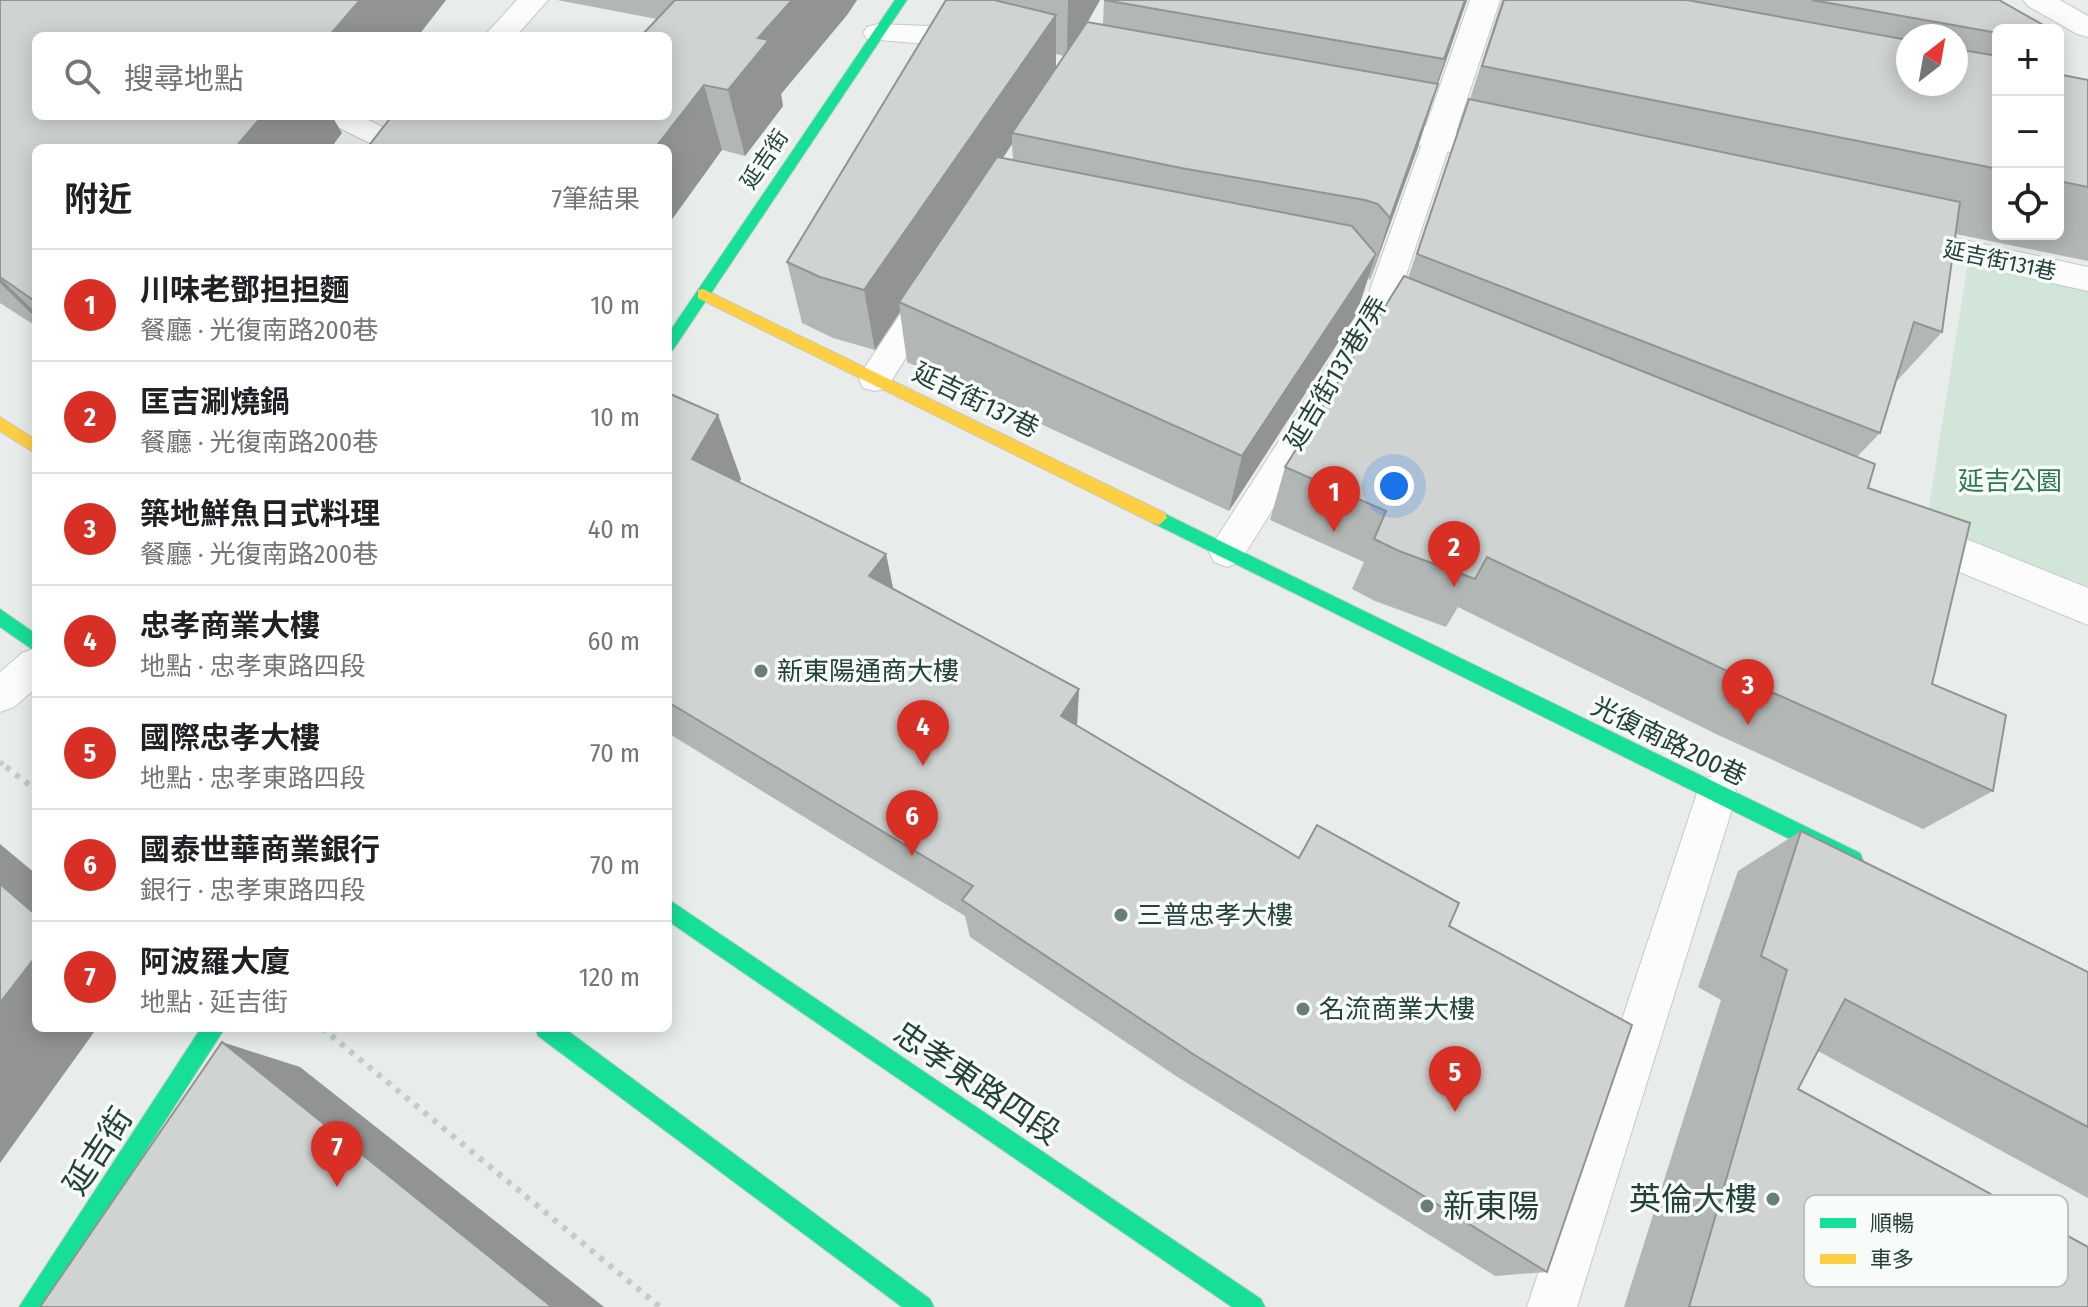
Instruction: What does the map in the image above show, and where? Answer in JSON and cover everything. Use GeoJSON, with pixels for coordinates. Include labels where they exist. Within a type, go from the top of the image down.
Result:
{"type":"FeatureCollection","features":[{"type":"Feature","properties":{"kind":"street"},"geometry":{"type":"LineString","coordinates":[[503,32],[533,0]]}},
{"type":"Feature","properties":{"kind":"street","name":"延吉街"},"geometry":{"type":"LineString","coordinates":[[672,340],[901,0]]}},
{"type":"Feature","properties":{"kind":"street"},"geometry":{"type":"LineString","coordinates":[[2038,0],[2088,28]]}},
{"type":"Feature","properties":{"kind":"street"},"geometry":{"type":"LineString","coordinates":[[1438,138],[1481,10]]}},
{"type":"Feature","properties":{"kind":"street"},"geometry":{"type":"LineString","coordinates":[[878,33],[928,35],[1017,57]]}},
{"type":"Feature","properties":{"kind":"street"},"geometry":{"type":"LineString","coordinates":[[1328,118],[1546,162]]}},
{"type":"Feature","properties":{"kind":"street","name":"延吉街131巷"},"geometry":{"type":"LineString","coordinates":[[1871,232],[2088,279]]}},
{"type":"Feature","properties":{"kind":"street","name":"延吉街137巷"},"geometry":{"type":"LineString","coordinates":[[703,294],[1227,552]]}},
{"type":"Feature","properties":{"kind":"street"},"geometry":{"type":"LineString","coordinates":[[0,423],[32,445]]}},
{"type":"Feature","properties":{"kind":"street"},"geometry":{"type":"LineString","coordinates":[[1870,517],[2088,607]]}},
{"type":"Feature","properties":{"kind":"street","name":"光復南路200巷"},"geometry":{"type":"LineString","coordinates":[[1227,552],[1874,871]]}},
{"type":"Feature","properties":{"kind":"street"},"geometry":{"type":"LineString","coordinates":[[0,617],[32,641]]}},
{"type":"Feature","properties":{"kind":"street","name":"忠孝東路四段"},"geometry":{"type":"LineString","coordinates":[[672,912],[1253,1307]]}},
{"type":"Feature","properties":{"kind":"street","name":"延吉街"},"geometry":{"type":"LineString","coordinates":[[31,1307],[211,1032]]}},
{"type":"Feature","properties":{"kind":"street"},"geometry":{"type":"LineString","coordinates":[[551,1032],[922,1307]]}},
{"type":"Feature","properties":{"kind":"lane"},"geometry":{"type":"LineString","coordinates":[[1481,10],[1508,26]]}},
{"type":"Feature","properties":{"kind":"lane"},"geometry":{"type":"LineString","coordinates":[[348,120],[400,139]]}},
{"type":"Feature","properties":{"kind":"lane","name":"延吉街137巷7弄"},"geometry":{"type":"LineString","coordinates":[[1227,552],[1379,308],[1438,138]]}},
{"type":"Feature","properties":{"kind":"lane"},"geometry":{"type":"LineString","coordinates":[[875,379],[948,266]]}},
{"type":"Feature","properties":{"kind":"lane"},"geometry":{"type":"LineString","coordinates":[[0,695],[32,668]]}},
{"type":"Feature","properties":{"kind":"lane"},"geometry":{"type":"LineString","coordinates":[[1552,1307],[1717,793]]}},
{"type":"Feature","properties":{"kind":"path"},"geometry":{"type":"LineString","coordinates":[[0,762],[32,787]]}},
{"type":"Feature","properties":{"kind":"path"},"geometry":{"type":"LineString","coordinates":[[327,1032],[660,1307]]}},
{"type":"Feature","properties":{"kind":"green space","name":"延吉公園"},"geometry":{"type":"Polygon","coordinates":[[[1968,262],[2088,284],[2088,599],[1925,531],[1968,262]]]}},
{"type":"Feature","properties":{"kind":"building"},"geometry":{"type":"Polygon","coordinates":[[[0,0],[360,0],[332,32],[32,32],[32,120],[259,120],[238,144],[32,144],[32,299],[0,277],[0,0]]]}},
{"type":"Feature","properties":{"kind":"building"},"geometry":{"type":"Polygon","coordinates":[[[675,0],[792,0],[758,38],[769,40],[728,90],[704,85],[658,144],[370,144],[389,120],[672,120],[672,32],[645,32],[675,0]]]}},
{"type":"Feature","properties":{"kind":"building"},"geometry":{"type":"Polygon","coordinates":[[[946,0],[994,0],[1056,15],[864,290],[820,277],[787,262],[946,0]]]}},
{"type":"Feature","properties":{"kind":"building"},"geometry":{"type":"Polygon","coordinates":[[[1104,0],[1465,0],[1444,59],[1104,0]]]}},
{"type":"Feature","properties":{"kind":"building"},"geometry":{"type":"Polygon","coordinates":[[[1504,0],[1687,0],[1896,38],[1896,96],[1968,96],[1968,51],[1992,55],[1992,168],[1482,66],[1504,0]]]}},
{"type":"Feature","properties":{"kind":"building"},"geometry":{"type":"Polygon","coordinates":[[[1812,0],[1999,0],[2041,24],[1992,24],[1992,32],[1968,28],[1968,24],[1947,24],[1812,0]]]}},
{"type":"Feature","properties":{"kind":"building"},"geometry":{"type":"Polygon","coordinates":[[[1087,22],[1438,84],[1390,218],[1378,204],[1365,200],[1181,168],[1012,133],[1087,22]]]}},
{"type":"Feature","properties":{"kind":"building"},"geometry":{"type":"Polygon","coordinates":[[[2064,75],[2088,80],[2088,187],[2064,182],[2064,75]]]}},
{"type":"Feature","properties":{"kind":"building"},"geometry":{"type":"Polygon","coordinates":[[[1469,99],[1960,202],[1942,332],[1914,322],[1880,433],[1417,254],[1469,99]]]}},
{"type":"Feature","properties":{"kind":"building"},"geometry":{"type":"Polygon","coordinates":[[[997,157],[1352,226],[1376,254],[1242,456],[899,302],[997,157]]]}},
{"type":"Feature","properties":{"kind":"building"},"geometry":{"type":"Polygon","coordinates":[[[1404,276],[1875,464],[1868,488],[1970,523],[1932,684],[2006,715],[1993,791],[1767,690],[1487,557],[1475,579],[1399,551],[1374,539],[1386,511],[1285,467],[1404,276]]]}},
{"type":"Feature","properties":{"kind":"building"},"geometry":{"type":"Polygon","coordinates":[[[672,395],[718,415],[692,459],[886,554],[869,576],[1079,689],[1061,716],[1299,858],[1317,825],[1459,903],[1449,926],[1632,1025],[1547,1272],[1193,1054],[962,900],[973,886],[672,704],[672,395]]]}},
{"type":"Feature","properties":{"kind":"building"},"geometry":{"type":"Polygon","coordinates":[[[1801,831],[2088,972],[2088,1127],[1845,999],[1798,1089],[1993,1195],[1804,1195],[1804,1287],[2068,1287],[2068,1236],[2088,1247],[2088,1307],[1689,1307],[1787,970],[1761,956],[1801,831]]]}},
{"type":"Feature","properties":{"kind":"building"},"geometry":{"type":"Polygon","coordinates":[[[0,884],[32,912],[32,961],[0,1003],[0,884]]]}},
{"type":"Feature","properties":{"kind":"building"},"geometry":{"type":"Polygon","coordinates":[[[222,1042],[552,1307],[40,1307],[222,1042]]]}},
{"type":"Feature","properties":{"kind":"traffic: fast"},"geometry":{"type":"LineString","coordinates":[[672,340],[901,0]]}},
{"type":"Feature","properties":{"kind":"traffic: fast"},"geometry":{"type":"LineString","coordinates":[[1159,518],[1853,860]]}},
{"type":"Feature","properties":{"kind":"traffic: fast"},"geometry":{"type":"LineString","coordinates":[[0,617],[32,641]]}},
{"type":"Feature","properties":{"kind":"traffic: fast"},"geometry":{"type":"LineString","coordinates":[[672,912],[1253,1307]]}},
{"type":"Feature","properties":{"kind":"traffic: fast"},"geometry":{"type":"LineString","coordinates":[[31,1307],[211,1032]]}},
{"type":"Feature","properties":{"kind":"traffic: fast"},"geometry":{"type":"LineString","coordinates":[[551,1032],[922,1307]]}},
{"type":"Feature","properties":{"kind":"traffic: slow"},"geometry":{"type":"LineString","coordinates":[[703,294],[1159,518]]}},
{"type":"Feature","properties":{"kind":"traffic: slow"},"geometry":{"type":"LineString","coordinates":[[0,423],[32,445]]}},
{"type":"Feature","properties":{"kind":"place","name":"川味老鄧担担麵"},"geometry":{"type":"Point","coordinates":[1334,532]}},
{"type":"Feature","properties":{"kind":"place","name":"匡吉涮燒鍋"},"geometry":{"type":"Point","coordinates":[1454,587]}},
{"type":"Feature","properties":{"kind":"place","name":"新東陽通商大樓"},"geometry":{"type":"Point","coordinates":[761,671]}},
{"type":"Feature","properties":{"kind":"place","name":"築地鮮魚日式料理"},"geometry":{"type":"Point","coordinates":[1748,725]}},
{"type":"Feature","properties":{"kind":"place","name":"忠孝商業大樓"},"geometry":{"type":"Point","coordinates":[923,766]}},
{"type":"Feature","properties":{"kind":"place","name":"國泰世華商業銀行"},"geometry":{"type":"Point","coordinates":[912,856]}},
{"type":"Feature","properties":{"kind":"place","name":"三普忠孝大樓"},"geometry":{"type":"Point","coordinates":[1121,915]}},
{"type":"Feature","properties":{"kind":"place","name":"名流商業大樓"},"geometry":{"type":"Point","coordinates":[1303,1009]}},
{"type":"Feature","properties":{"kind":"place","name":"國際忠孝大樓"},"geometry":{"type":"Point","coordinates":[1455,1112]}},
{"type":"Feature","properties":{"kind":"place","name":"阿波羅大廈"},"geometry":{"type":"Point","coordinates":[337,1187]}},
{"type":"Feature","properties":{"kind":"place","name":"英倫大樓"},"geometry":{"type":"Point","coordinates":[1773,1199]}},
{"type":"Feature","properties":{"kind":"place","name":"新東陽"},"geometry":{"type":"Point","coordinates":[1427,1206]}}]}
